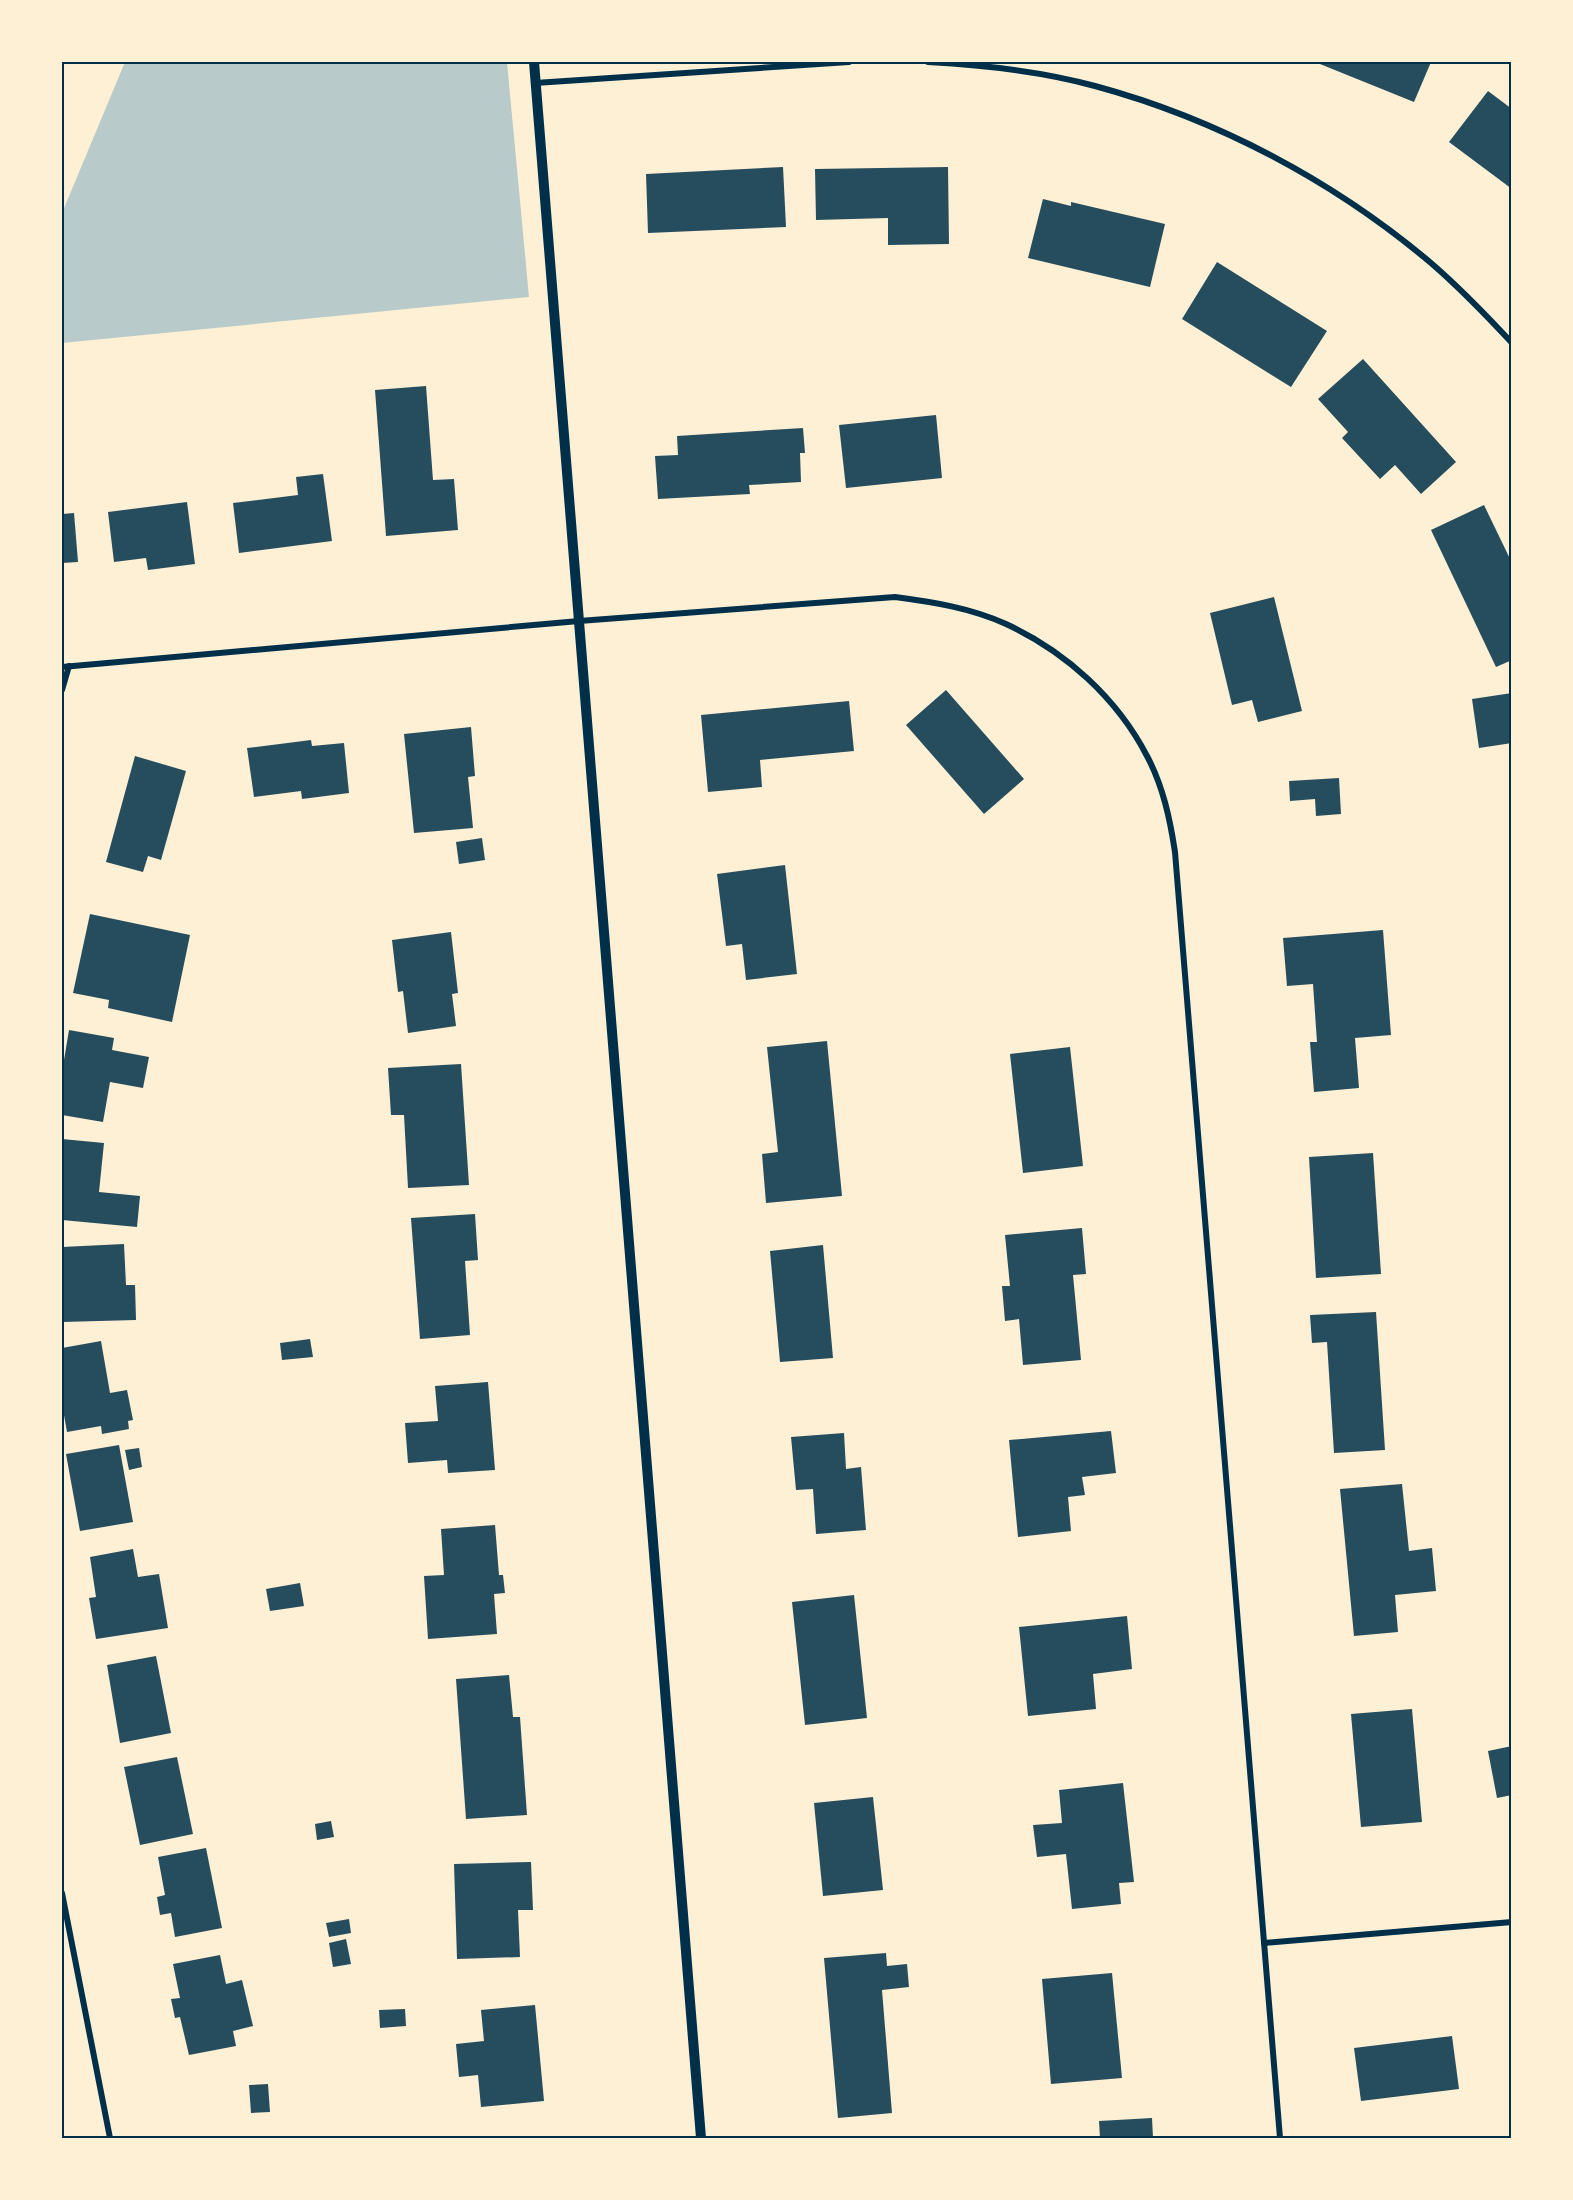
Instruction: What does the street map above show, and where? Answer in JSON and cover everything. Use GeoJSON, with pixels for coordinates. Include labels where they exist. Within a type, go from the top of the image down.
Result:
{"type":"FeatureCollection","features":[{"type":"Feature","properties":{"kind":"street"},"geometry":{"type":"LineString","coordinates":[[534,62],[701,2139]]}},
{"type":"Feature","properties":{"kind":"street"},"geometry":{"type":"LineString","coordinates":[[536,83],[849,62]]}},
{"type":"Feature","properties":{"kind":"street"},"geometry":{"type":"LineString","coordinates":[[928,62],[992,66],[1093,85],[1222,131],[1265,152],[1338,194],[1385,226],[1431,263],[1512,343]]}},
{"type":"Feature","properties":{"kind":"street"},"geometry":{"type":"LineString","coordinates":[[62,690],[65,666],[579,621],[895,597],[944,604],[1004,623],[1033,638],[1075,667],[1099,688],[1135,735],[1148,757],[1171,824],[1175,852],[1280,2139]]}},
{"type":"Feature","properties":{"kind":"street"},"geometry":{"type":"LineString","coordinates":[[62,1893],[110,2139]]}},
{"type":"Feature","properties":{"kind":"street"},"geometry":{"type":"LineString","coordinates":[[1264,1943],[1512,1922]]}},
{"type":"Feature","properties":{"kind":"shaded area"},"geometry":{"type":"Polygon","coordinates":[[[125,62],[507,62],[529,297],[62,343],[62,213],[125,62]]]}},
{"type":"Feature","properties":{"kind":"building"},"geometry":{"type":"Polygon","coordinates":[[[1315,62],[1431,62],[1414,102],[1315,62]]]}},
{"type":"Feature","properties":{"kind":"building"},"geometry":{"type":"Polygon","coordinates":[[[1488,91],[1512,109],[1512,189],[1449,142],[1488,91]]]}},
{"type":"Feature","properties":{"kind":"building"},"geometry":{"type":"Polygon","coordinates":[[[783,167],[786,227],[648,233],[646,174],[783,167]]]}},
{"type":"Feature","properties":{"kind":"building"},"geometry":{"type":"Polygon","coordinates":[[[948,167],[949,244],[888,245],[888,218],[816,220],[815,169],[948,167]]]}},
{"type":"Feature","properties":{"kind":"building"},"geometry":{"type":"Polygon","coordinates":[[[1043,199],[1071,206],[1071,202],[1165,224],[1150,287],[1028,258],[1043,199]]]}},
{"type":"Feature","properties":{"kind":"building"},"geometry":{"type":"Polygon","coordinates":[[[1217,262],[1327,331],[1291,387],[1182,319],[1217,262]]]}},
{"type":"Feature","properties":{"kind":"building"},"geometry":{"type":"Polygon","coordinates":[[[1363,359],[1456,462],[1421,494],[1395,465],[1380,479],[1342,438],[1348,432],[1318,399],[1363,359]]]}},
{"type":"Feature","properties":{"kind":"building"},"geometry":{"type":"Polygon","coordinates":[[[426,386],[433,480],[454,479],[458,530],[386,536],[375,390],[426,386]]]}},
{"type":"Feature","properties":{"kind":"building"},"geometry":{"type":"Polygon","coordinates":[[[936,415],[942,478],[846,488],[839,425],[936,415]]]}},
{"type":"Feature","properties":{"kind":"building"},"geometry":{"type":"Polygon","coordinates":[[[803,428],[805,453],[800,453],[801,482],[749,485],[750,494],[658,499],[655,456],[678,455],[677,436],[803,428]]]}},
{"type":"Feature","properties":{"kind":"building"},"geometry":{"type":"Polygon","coordinates":[[[323,474],[332,541],[239,553],[233,503],[298,495],[296,477],[323,474]]]}},
{"type":"Feature","properties":{"kind":"building"},"geometry":{"type":"Polygon","coordinates":[[[187,502],[195,564],[148,570],[146,558],[114,562],[108,512],[187,502]]]}},
{"type":"Feature","properties":{"kind":"building"},"geometry":{"type":"Polygon","coordinates":[[[1484,505],[1512,563],[1512,660],[1496,667],[1431,530],[1484,505]]]}},
{"type":"Feature","properties":{"kind":"building"},"geometry":{"type":"Polygon","coordinates":[[[74,513],[78,562],[62,563],[62,514],[74,513]]]}},
{"type":"Feature","properties":{"kind":"building"},"geometry":{"type":"Polygon","coordinates":[[[1274,597],[1302,711],[1258,722],[1252,700],[1232,705],[1210,613],[1274,597]]]}},
{"type":"Feature","properties":{"kind":"building"},"geometry":{"type":"Polygon","coordinates":[[[946,690],[1024,779],[984,814],[906,725],[946,690]]]}},
{"type":"Feature","properties":{"kind":"building"},"geometry":{"type":"Polygon","coordinates":[[[1512,693],[1512,743],[1479,748],[1472,699],[1512,693]]]}},
{"type":"Feature","properties":{"kind":"building"},"geometry":{"type":"Polygon","coordinates":[[[849,701],[854,751],[760,760],[762,787],[708,792],[701,715],[849,701]]]}},
{"type":"Feature","properties":{"kind":"building"},"geometry":{"type":"Polygon","coordinates":[[[471,727],[475,776],[468,777],[473,828],[414,833],[404,734],[471,727]]]}},
{"type":"Feature","properties":{"kind":"building"},"geometry":{"type":"Polygon","coordinates":[[[311,740],[312,746],[344,743],[349,793],[302,799],[301,791],[254,797],[247,748],[311,740]]]}},
{"type":"Feature","properties":{"kind":"building"},"geometry":{"type":"Polygon","coordinates":[[[135,756],[186,771],[161,860],[148,856],[143,872],[106,862],[135,756]]]}},
{"type":"Feature","properties":{"kind":"building"},"geometry":{"type":"Polygon","coordinates":[[[1339,778],[1341,814],[1316,816],[1315,799],[1290,801],[1289,781],[1339,778]]]}},
{"type":"Feature","properties":{"kind":"building"},"geometry":{"type":"Polygon","coordinates":[[[482,838],[485,860],[459,864],[456,842],[482,838]]]}},
{"type":"Feature","properties":{"kind":"building"},"geometry":{"type":"Polygon","coordinates":[[[785,865],[797,974],[746,980],[742,944],[726,946],[717,874],[785,865]]]}},
{"type":"Feature","properties":{"kind":"building"},"geometry":{"type":"Polygon","coordinates":[[[90,914],[190,935],[172,1022],[108,1008],[109,1000],[73,993],[90,914]]]}},
{"type":"Feature","properties":{"kind":"building"},"geometry":{"type":"Polygon","coordinates":[[[1383,930],[1391,1035],[1355,1038],[1359,1088],[1314,1092],[1310,1042],[1317,1042],[1313,984],[1287,986],[1283,938],[1383,930]]]}},
{"type":"Feature","properties":{"kind":"building"},"geometry":{"type":"Polygon","coordinates":[[[451,932],[458,993],[452,994],[456,1026],[408,1033],[403,991],[398,992],[392,940],[451,932]]]}},
{"type":"Feature","properties":{"kind":"building"},"geometry":{"type":"Polygon","coordinates":[[[69,1030],[114,1038],[112,1050],[149,1057],[143,1088],[110,1082],[103,1122],[62,1115],[62,1072],[69,1030]]]}},
{"type":"Feature","properties":{"kind":"building"},"geometry":{"type":"Polygon","coordinates":[[[827,1041],[842,1196],[766,1203],[762,1154],[778,1152],[767,1047],[827,1041]]]}},
{"type":"Feature","properties":{"kind":"building"},"geometry":{"type":"Polygon","coordinates":[[[1070,1047],[1083,1166],[1023,1173],[1010,1054],[1070,1047]]]}},
{"type":"Feature","properties":{"kind":"building"},"geometry":{"type":"Polygon","coordinates":[[[461,1064],[469,1185],[408,1188],[404,1115],[391,1115],[388,1068],[461,1064]]]}},
{"type":"Feature","properties":{"kind":"building"},"geometry":{"type":"Polygon","coordinates":[[[62,1139],[104,1143],[99,1192],[140,1196],[137,1227],[62,1220],[62,1139]]]}},
{"type":"Feature","properties":{"kind":"building"},"geometry":{"type":"Polygon","coordinates":[[[1373,1153],[1381,1274],[1316,1278],[1309,1157],[1373,1153]]]}},
{"type":"Feature","properties":{"kind":"building"},"geometry":{"type":"Polygon","coordinates":[[[475,1214],[478,1260],[465,1261],[470,1335],[420,1339],[411,1218],[475,1214]]]}},
{"type":"Feature","properties":{"kind":"building"},"geometry":{"type":"Polygon","coordinates":[[[1082,1228],[1086,1274],[1073,1275],[1081,1360],[1023,1365],[1019,1319],[1005,1321],[1002,1286],[1010,1286],[1005,1235],[1082,1228]]]}},
{"type":"Feature","properties":{"kind":"building"},"geometry":{"type":"Polygon","coordinates":[[[124,1244],[126,1285],[135,1285],[136,1320],[62,1322],[62,1247],[124,1244]]]}},
{"type":"Feature","properties":{"kind":"building"},"geometry":{"type":"Polygon","coordinates":[[[823,1245],[833,1358],[780,1362],[770,1251],[823,1245]]]}},
{"type":"Feature","properties":{"kind":"building"},"geometry":{"type":"Polygon","coordinates":[[[1376,1312],[1385,1450],[1334,1453],[1327,1342],[1312,1343],[1310,1315],[1376,1312]]]}},
{"type":"Feature","properties":{"kind":"building"},"geometry":{"type":"Polygon","coordinates":[[[310,1339],[313,1357],[282,1360],[280,1343],[310,1339]]]}},
{"type":"Feature","properties":{"kind":"building"},"geometry":{"type":"Polygon","coordinates":[[[101,1341],[110,1393],[127,1390],[133,1420],[128,1421],[129,1429],[102,1434],[101,1426],[67,1432],[62,1404],[62,1348],[101,1341]]]}},
{"type":"Feature","properties":{"kind":"building"},"geometry":{"type":"Polygon","coordinates":[[[488,1382],[495,1470],[448,1473],[447,1460],[408,1463],[405,1423],[438,1421],[435,1386],[488,1382]]]}},
{"type":"Feature","properties":{"kind":"building"},"geometry":{"type":"Polygon","coordinates":[[[1111,1431],[1116,1473],[1082,1477],[1085,1495],[1068,1497],[1071,1531],[1018,1537],[1009,1440],[1111,1431]]]}},
{"type":"Feature","properties":{"kind":"building"},"geometry":{"type":"Polygon","coordinates":[[[844,1433],[846,1469],[861,1467],[866,1530],[816,1534],[813,1489],[796,1490],[791,1437],[844,1433]]]}},
{"type":"Feature","properties":{"kind":"building"},"geometry":{"type":"Polygon","coordinates":[[[119,1445],[133,1522],[80,1531],[66,1454],[119,1445]]]}},
{"type":"Feature","properties":{"kind":"building"},"geometry":{"type":"Polygon","coordinates":[[[139,1448],[142,1467],[129,1470],[125,1450],[139,1448]]]}},
{"type":"Feature","properties":{"kind":"building"},"geometry":{"type":"Polygon","coordinates":[[[1402,1484],[1409,1551],[1432,1548],[1436,1591],[1395,1595],[1398,1632],[1354,1636],[1340,1489],[1402,1484]]]}},
{"type":"Feature","properties":{"kind":"building"},"geometry":{"type":"Polygon","coordinates":[[[495,1525],[499,1575],[503,1575],[505,1593],[494,1594],[497,1634],[428,1639],[424,1576],[444,1575],[441,1529],[495,1525]]]}},
{"type":"Feature","properties":{"kind":"building"},"geometry":{"type":"Polygon","coordinates":[[[133,1549],[138,1577],[159,1574],[168,1628],[96,1639],[89,1598],[96,1597],[90,1557],[133,1549]]]}},
{"type":"Feature","properties":{"kind":"building"},"geometry":{"type":"Polygon","coordinates":[[[300,1583],[304,1606],[270,1611],[266,1589],[300,1583]]]}},
{"type":"Feature","properties":{"kind":"building"},"geometry":{"type":"Polygon","coordinates":[[[854,1595],[867,1718],[805,1725],[792,1602],[854,1595]]]}},
{"type":"Feature","properties":{"kind":"building"},"geometry":{"type":"Polygon","coordinates":[[[1127,1616],[1132,1669],[1093,1674],[1096,1709],[1028,1716],[1019,1627],[1127,1616]]]}},
{"type":"Feature","properties":{"kind":"building"},"geometry":{"type":"Polygon","coordinates":[[[156,1656],[171,1733],[120,1743],[107,1665],[156,1656]]]}},
{"type":"Feature","properties":{"kind":"building"},"geometry":{"type":"Polygon","coordinates":[[[509,1675],[513,1717],[520,1717],[527,1815],[466,1819],[456,1679],[509,1675]]]}},
{"type":"Feature","properties":{"kind":"building"},"geometry":{"type":"Polygon","coordinates":[[[1412,1709],[1422,1822],[1361,1827],[1351,1714],[1412,1709]]]}},
{"type":"Feature","properties":{"kind":"building"},"geometry":{"type":"Polygon","coordinates":[[[1512,1746],[1512,1795],[1497,1798],[1488,1751],[1512,1746]]]}},
{"type":"Feature","properties":{"kind":"building"},"geometry":{"type":"Polygon","coordinates":[[[177,1757],[193,1834],[140,1845],[124,1767],[177,1757]]]}},
{"type":"Feature","properties":{"kind":"building"},"geometry":{"type":"Polygon","coordinates":[[[1123,1783],[1134,1882],[1119,1883],[1121,1904],[1072,1909],[1066,1854],[1037,1857],[1033,1825],[1062,1823],[1059,1790],[1123,1783]]]}},
{"type":"Feature","properties":{"kind":"building"},"geometry":{"type":"Polygon","coordinates":[[[873,1797],[883,1890],[823,1896],[814,1803],[873,1797]]]}},
{"type":"Feature","properties":{"kind":"building"},"geometry":{"type":"Polygon","coordinates":[[[331,1821],[334,1837],[317,1840],[315,1824],[331,1821]]]}},
{"type":"Feature","properties":{"kind":"building"},"geometry":{"type":"Polygon","coordinates":[[[206,1848],[222,1928],[175,1937],[171,1913],[160,1915],[157,1897],[165,1895],[158,1857],[206,1848]]]}},
{"type":"Feature","properties":{"kind":"building"},"geometry":{"type":"Polygon","coordinates":[[[531,1862],[533,1910],[518,1910],[520,1957],[457,1959],[454,1864],[531,1862]]]}},
{"type":"Feature","properties":{"kind":"building"},"geometry":{"type":"Polygon","coordinates":[[[349,1919],[351,1933],[329,1937],[326,1923],[349,1919]]]}},
{"type":"Feature","properties":{"kind":"building"},"geometry":{"type":"Polygon","coordinates":[[[346,1939],[351,1964],[333,1967],[329,1943],[346,1939]]]}},
{"type":"Feature","properties":{"kind":"building"},"geometry":{"type":"Polygon","coordinates":[[[886,1953],[887,1966],[907,1964],[909,1987],[882,1990],[892,2113],[838,2118],[824,1958],[886,1953]]]}},
{"type":"Feature","properties":{"kind":"building"},"geometry":{"type":"Polygon","coordinates":[[[220,1955],[226,1984],[242,1980],[253,2026],[233,2031],[236,2046],[189,2055],[180,2017],[175,2018],[171,1999],[180,1998],[173,1964],[220,1955]]]}},
{"type":"Feature","properties":{"kind":"building"},"geometry":{"type":"Polygon","coordinates":[[[1112,1973],[1122,2078],[1051,2084],[1042,1979],[1112,1973]]]}},
{"type":"Feature","properties":{"kind":"building"},"geometry":{"type":"Polygon","coordinates":[[[535,2005],[544,2101],[481,2107],[478,2075],[459,2077],[456,2044],[484,2041],[481,2010],[535,2005]]]}},
{"type":"Feature","properties":{"kind":"building"},"geometry":{"type":"Polygon","coordinates":[[[405,2009],[406,2026],[380,2028],[379,2010],[405,2009]]]}},
{"type":"Feature","properties":{"kind":"building"},"geometry":{"type":"Polygon","coordinates":[[[1452,2036],[1459,2089],[1361,2101],[1354,2048],[1452,2036]]]}},
{"type":"Feature","properties":{"kind":"building"},"geometry":{"type":"Polygon","coordinates":[[[268,2084],[270,2112],[251,2113],[249,2085],[268,2084]]]}},
{"type":"Feature","properties":{"kind":"building"},"geometry":{"type":"Polygon","coordinates":[[[1152,2118],[1153,2138],[1100,2138],[1099,2121],[1152,2118]]]}}]}
